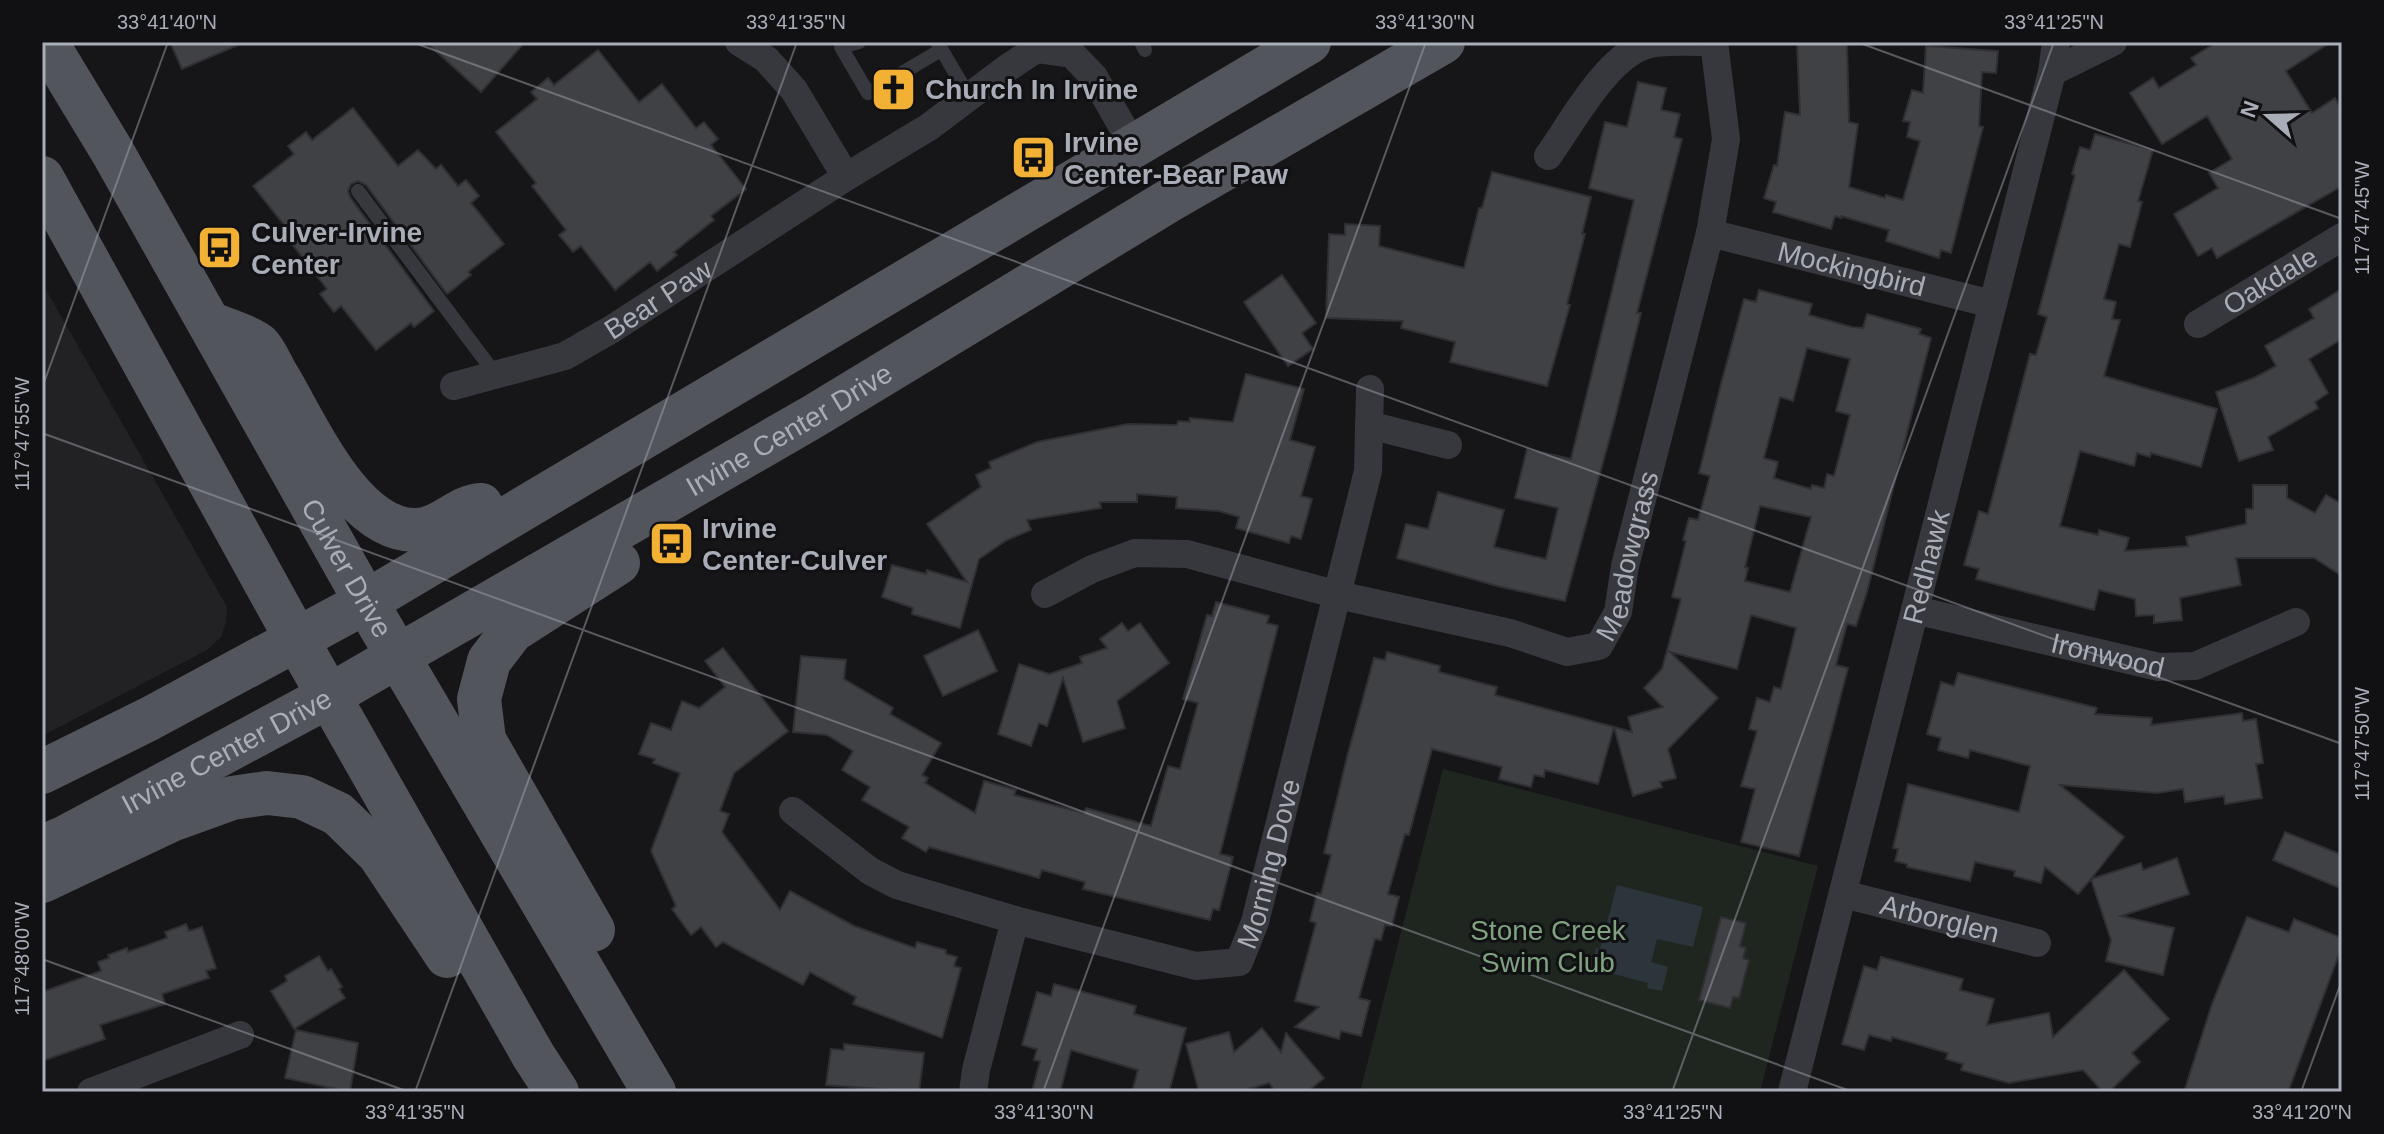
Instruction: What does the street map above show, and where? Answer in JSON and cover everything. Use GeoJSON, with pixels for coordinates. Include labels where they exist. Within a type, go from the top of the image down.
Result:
{"type":"FeatureCollection","features":[{"type":"Feature","properties":{"kind":"main road","name":"Culver Drive"},"geometry":{"type":"LineString","coordinates":[[46,42],[397,657],[654,1092]]}},
{"type":"Feature","properties":{"kind":"main road"},"geometry":{"type":"LineString","coordinates":[[42,772],[149,719],[366,602],[1309,42]]}},
{"type":"Feature","properties":{"kind":"main road","name":"Irvine Center Drive"},"geometry":{"type":"LineString","coordinates":[[42,847],[66,837],[397,657],[814,416],[1170,200],[1443,42]]}},
{"type":"Feature","properties":{"kind":"main road"},"geometry":{"type":"LineString","coordinates":[[42,178],[297,640],[557,1092]]}},
{"type":"Feature","properties":{"kind":"main road"},"geometry":{"type":"LineString","coordinates":[[209,323],[258,345],[342,486],[367,513],[385,524],[415,530],[437,527],[474,506],[528,504]]}},
{"type":"Feature","properties":{"kind":"main road"},"geometry":{"type":"LineString","coordinates":[[671,1092],[669,1061],[484,740],[479,699],[489,661],[512,631],[581,585],[802,454],[814,416]]}},
{"type":"Feature","properties":{"kind":"main road"},"geometry":{"type":"LineString","coordinates":[[42,881],[171,820],[232,798],[267,793],[302,797],[338,814],[379,854],[488,1017],[533,1055]]}},
{"type":"Feature","properties":{"kind":"street"},"geometry":{"type":"LineString","coordinates":[[739,42],[766,59],[794,90],[846,177]]}},
{"type":"Feature","properties":{"kind":"street"},"geometry":{"type":"LineString","coordinates":[[1548,156],[1605,76],[1623,59],[1643,46],[1700,42]]}},
{"type":"Feature","properties":{"kind":"street","name":"Meadowgrass"},"geometry":{"type":"LineString","coordinates":[[1045,594],[1092,569],[1135,553],[1187,554],[1338,595],[1510,633],[1567,652],[1599,646],[1618,612],[1625,566],[1710,233],[1726,139],[1714,42]]}},
{"type":"Feature","properties":{"kind":"street","name":"Redhawk"},"geometry":{"type":"LineString","coordinates":[[1792,1092],[2052,72],[2056,42]]}},
{"type":"Feature","properties":{"kind":"street"},"geometry":{"type":"LineString","coordinates":[[2052,72],[2113,42]]}},
{"type":"Feature","properties":{"kind":"street","name":"Bear Paw"},"geometry":{"type":"LineString","coordinates":[[454,386],[565,356],[612,329],[846,177],[891,152],[1036,49],[1072,54],[1094,77],[1133,145]]}},
{"type":"Feature","properties":{"kind":"street","name":"Mockingbird"},"geometry":{"type":"LineString","coordinates":[[1710,233],[1992,304]]}},
{"type":"Feature","properties":{"kind":"street","name":"Oakdale"},"geometry":{"type":"LineString","coordinates":[[2198,324],[2342,237]]}},
{"type":"Feature","properties":{"kind":"street","name":"Morning Dove"},"geometry":{"type":"LineString","coordinates":[[793,811],[870,871],[897,885],[1015,920],[1196,966],[1239,962],[1255,922],[1368,471],[1370,389]]}},
{"type":"Feature","properties":{"kind":"street"},"geometry":{"type":"LineString","coordinates":[[1369,425],[1448,445]]}},
{"type":"Feature","properties":{"kind":"street","name":"Ironwood"},"geometry":{"type":"LineString","coordinates":[[1915,610],[2159,667],[2195,666],[2296,622]]}},
{"type":"Feature","properties":{"kind":"street","name":"Arborglen"},"geometry":{"type":"LineString","coordinates":[[1843,894],[2037,943]]}},
{"type":"Feature","properties":{"kind":"street"},"geometry":{"type":"LineString","coordinates":[[973,1092],[1015,920]]}},
{"type":"Feature","properties":{"kind":"street"},"geometry":{"type":"LineString","coordinates":[[91,1092],[240,1035]]}},
{"type":"Feature","properties":{"kind":"lane"},"geometry":{"type":"LineString","coordinates":[[859,42],[841,47],[868,93],[939,46],[970,98]]}},
{"type":"Feature","properties":{"kind":"lane"},"geometry":{"type":"LineString","coordinates":[[358,191],[496,375]]}},
{"type":"Feature","properties":{"kind":"shaded area"},"geometry":{"type":"Polygon","coordinates":[[[42,283],[227,607],[221,637],[207,650],[42,736],[42,283]]]}},
{"type":"Feature","properties":{"kind":"shaded area"},"geometry":{"type":"Polygon","coordinates":[[[1617,885],[1703,907],[1693,947],[1657,939],[1651,962],[1668,967],[1662,991],[1647,988],[1648,983],[1591,968],[1596,948],[1600,949],[1617,885]]]}},
{"type":"Feature","properties":{"kind":"green space","name":"Stone Creek Swim Club"},"geometry":{"type":"Polygon","coordinates":[[[1443,769],[1818,866],[1760,1092],[1360,1092],[1443,769]]]}},
{"type":"Feature","properties":{"kind":"building"},"geometry":{"type":"Polygon","coordinates":[[[170,42],[245,42],[182,69],[170,42]]]}},
{"type":"Feature","properties":{"kind":"building"},"geometry":{"type":"Polygon","coordinates":[[[426,42],[525,42],[481,92],[426,42]]]}},
{"type":"Feature","properties":{"kind":"building"},"geometry":{"type":"Polygon","coordinates":[[[1797,42],[1847,42],[1849,122],[1858,124],[1849,187],[1903,200],[1920,141],[1907,137],[1910,122],[1903,121],[1912,90],[1923,93],[1926,46],[1998,51],[1996,73],[1982,72],[1979,126],[1983,127],[1951,253],[1941,250],[1939,258],[1886,241],[1889,230],[1841,216],[1835,216],[1831,229],[1773,212],[1776,202],[1764,198],[1774,165],[1777,166],[1785,112],[1800,115],[1797,42]]]}},
{"type":"Feature","properties":{"kind":"building"},"geometry":{"type":"Polygon","coordinates":[[[2217,42],[2331,42],[2286,71],[2312,113],[2335,98],[2342,110],[2342,186],[2217,258],[2212,248],[2198,256],[2174,214],[2218,188],[2209,173],[2232,159],[2207,116],[2162,144],[2130,93],[2153,78],[2159,88],[2196,65],[2191,58],[2217,42]]]}},
{"type":"Feature","properties":{"kind":"building"},"geometry":{"type":"Polygon","coordinates":[[[598,50],[639,102],[662,84],[696,128],[704,122],[718,139],[711,145],[746,189],[711,216],[714,220],[674,252],[677,255],[657,271],[650,262],[615,290],[581,246],[573,252],[559,235],[566,230],[532,186],[536,183],[496,132],[537,99],[531,92],[548,78],[554,85],[598,50]]]}},
{"type":"Feature","properties":{"kind":"building"},"geometry":{"type":"Polygon","coordinates":[[[1638,82],[1666,88],[1661,110],[1680,114],[1674,137],[1682,139],[1637,313],[1641,313],[1614,422],[1565,601],[1397,558],[1406,524],[1428,529],[1438,492],[1504,510],[1494,547],[1546,559],[1558,508],[1515,498],[1527,449],[1571,459],[1634,200],[1589,188],[1605,122],[1627,127],[1638,82]]]}},
{"type":"Feature","properties":{"kind":"building"},"geometry":{"type":"Polygon","coordinates":[[[353,108],[398,166],[418,150],[436,169],[441,165],[458,186],[466,180],[479,196],[471,203],[504,244],[468,272],[471,275],[447,294],[366,185],[358,181],[351,184],[348,191],[350,197],[434,311],[414,327],[411,323],[376,350],[341,306],[334,312],[320,294],[327,289],[292,244],[296,240],[253,186],[294,154],[288,146],[306,132],[312,140],[353,108]]]}},
{"type":"Feature","properties":{"kind":"building"},"geometry":{"type":"Polygon","coordinates":[[[2095,134],[2153,150],[2138,201],[2142,202],[2130,247],[2119,244],[2104,299],[2116,302],[2112,319],[2120,320],[2104,376],[2217,409],[2201,467],[2151,453],[2150,457],[2137,453],[2134,466],[2080,451],[2060,526],[2098,535],[2099,530],[2129,538],[2125,551],[2188,546],[2186,537],[2246,524],[2246,509],[2253,509],[2253,485],[2287,485],[2287,498],[2315,513],[2326,495],[2342,504],[2342,576],[2314,558],[2236,558],[2241,585],[2180,598],[2182,620],[2154,623],[2154,615],[2136,616],[2135,599],[2099,590],[2094,610],[1976,579],[1979,569],[1964,565],[1979,511],[1988,514],[2030,354],[2036,355],[2047,317],[2038,314],[2080,147],[2090,150],[2095,134]]]}},
{"type":"Feature","properties":{"kind":"building"},"geometry":{"type":"Polygon","coordinates":[[[1492,172],[1591,197],[1567,304],[1570,305],[1547,386],[1450,362],[1455,342],[1401,328],[1403,321],[1326,318],[1329,234],[1345,235],[1345,224],[1380,226],[1379,246],[1464,268],[1492,172]]]}},
{"type":"Feature","properties":{"kind":"building"},"geometry":{"type":"Polygon","coordinates":[[[1282,275],[1316,323],[1302,333],[1313,349],[1288,366],[1244,302],[1282,275]]]}},
{"type":"Feature","properties":{"kind":"building"},"geometry":{"type":"Polygon","coordinates":[[[2342,289],[2342,339],[2309,359],[2328,393],[2315,402],[2318,408],[2268,437],[2273,450],[2239,461],[2216,392],[2276,366],[2265,346],[2314,318],[2309,309],[2342,289]]]}},
{"type":"Feature","properties":{"kind":"building"},"geometry":{"type":"Polygon","coordinates":[[[1759,290],[1812,304],[1809,315],[1852,327],[1863,328],[1867,314],[1921,329],[1919,334],[1931,338],[1867,592],[1856,626],[1847,624],[1836,665],[1848,668],[1799,856],[1741,842],[1755,789],[1741,786],[1757,731],[1749,729],[1757,698],[1770,702],[1774,687],[1781,689],[1796,628],[1751,615],[1737,669],[1670,652],[1718,698],[1668,749],[1676,778],[1660,782],[1662,787],[1633,796],[1614,727],[1632,732],[1628,717],[1663,707],[1644,688],[1662,669],[1681,599],[1672,597],[1686,541],[1683,540],[1689,518],[1698,520],[1710,476],[1699,473],[1744,299],[1756,302],[1759,290]],[[1807,348],[1793,401],[1780,397],[1764,458],[1778,462],[1774,478],[1811,489],[1812,485],[1824,488],[1827,474],[1834,476],[1850,415],[1836,411],[1850,359],[1807,348]],[[1760,506],[1745,567],[1748,568],[1745,581],[1790,592],[1811,517],[1760,506]]]}},
{"type":"Feature","properties":{"kind":"building"},"geometry":{"type":"Polygon","coordinates":[[[1246,374],[1304,389],[1290,440],[1315,447],[1301,496],[1312,499],[1301,539],[1291,536],[1289,543],[1236,528],[1239,517],[1219,511],[1176,508],[1177,497],[1137,494],[1137,502],[1100,502],[1101,508],[1027,520],[1031,530],[1007,540],[979,559],[960,628],[912,614],[913,608],[882,597],[892,565],[926,574],[927,570],[967,582],[927,524],[981,487],[976,475],[991,468],[989,462],[1037,442],[1128,424],[1177,425],[1178,421],[1190,422],[1190,418],[1233,422],[1246,374]]]}},
{"type":"Feature","properties":{"kind":"building"},"geometry":{"type":"Polygon","coordinates":[[[1216,602],[1269,616],[1267,623],[1278,626],[1220,854],[1233,857],[1219,910],[1213,909],[1210,920],[1083,889],[1085,882],[1042,870],[1039,878],[929,847],[926,852],[902,838],[909,827],[862,800],[870,787],[842,770],[853,751],[827,735],[793,732],[801,656],[846,660],[844,679],[893,708],[890,714],[941,743],[922,775],[928,778],[925,783],[975,813],[984,781],[1016,790],[1014,795],[1084,813],[1086,808],[1151,826],[1168,766],[1180,769],[1198,703],[1183,699],[1207,615],[1212,616],[1216,602]]]}},
{"type":"Feature","properties":{"kind":"building"},"geometry":{"type":"Polygon","coordinates":[[[1122,623],[1128,631],[1140,623],[1169,663],[1117,701],[1125,728],[1083,742],[1063,678],[1047,726],[1039,723],[1031,746],[998,734],[1019,664],[1049,674],[1082,663],[1080,657],[1107,648],[1100,639],[1122,623]]]}},
{"type":"Feature","properties":{"kind":"building"},"geometry":{"type":"Polygon","coordinates":[[[978,630],[997,671],[943,696],[924,656],[978,630]]]}},
{"type":"Feature","properties":{"kind":"building"},"geometry":{"type":"Polygon","coordinates":[[[723,648],[788,731],[734,773],[720,811],[729,814],[722,832],[780,910],[790,891],[854,926],[915,948],[917,942],[946,950],[946,954],[957,957],[954,966],[961,968],[942,1038],[853,1004],[856,997],[810,972],[803,985],[723,942],[716,947],[701,927],[691,935],[672,909],[676,906],[651,851],[680,773],[639,754],[651,723],[671,730],[682,701],[699,708],[725,687],[705,661],[723,648]]]}},
{"type":"Feature","properties":{"kind":"building"},"geometry":{"type":"Polygon","coordinates":[[[1387,652],[1440,666],[1439,672],[1497,687],[1495,695],[1614,727],[1598,784],[1545,770],[1544,777],[1534,775],[1531,787],[1499,779],[1502,767],[1432,749],[1409,835],[1405,834],[1388,894],[1399,897],[1392,926],[1385,925],[1381,940],[1375,939],[1359,998],[1370,1001],[1361,1036],[1341,1031],[1339,1039],[1295,1027],[1319,1007],[1295,1001],[1316,923],[1310,921],[1331,855],[1324,853],[1347,757],[1374,658],[1385,660],[1387,652]]]}},
{"type":"Feature","properties":{"kind":"building"},"geometry":{"type":"Polygon","coordinates":[[[1958,673],[2097,708],[2095,714],[2152,718],[2151,725],[2242,713],[2243,721],[2256,719],[2263,763],[2256,764],[2262,798],[2225,804],[2224,796],[2185,802],[2183,789],[2157,793],[2060,785],[2124,837],[2078,894],[2045,867],[2041,883],[2014,876],[2015,871],[1975,862],[1970,881],[1907,867],[1907,864],[1895,861],[1898,849],[1893,848],[1908,784],[2019,812],[2030,766],[1970,750],[1968,758],[1938,750],[1941,738],[1927,734],[1941,682],[1954,686],[1958,673]]]}},
{"type":"Feature","properties":{"kind":"building"},"geometry":{"type":"Polygon","coordinates":[[[2285,832],[2342,855],[2342,889],[2273,860],[2285,832]]]}},
{"type":"Feature","properties":{"kind":"building"},"geometry":{"type":"Polygon","coordinates":[[[2177,858],[2189,894],[2121,916],[2174,928],[2163,975],[2106,961],[2111,940],[2091,879],[2141,863],[2143,870],[2177,858]]]}},
{"type":"Feature","properties":{"kind":"building"},"geometry":{"type":"Polygon","coordinates":[[[1721,917],[1746,923],[1740,946],[1746,948],[1743,958],[1749,960],[1739,998],[1733,997],[1730,1008],[1699,1000],[1721,917]]]}},
{"type":"Feature","properties":{"kind":"building"},"geometry":{"type":"Polygon","coordinates":[[[2247,917],[2289,932],[2294,919],[2342,938],[2342,946],[2288,1092],[2184,1092],[2212,1004],[2247,917]]]}},
{"type":"Feature","properties":{"kind":"building"},"geometry":{"type":"Polygon","coordinates":[[[186,924],[189,931],[202,927],[216,968],[206,971],[209,978],[162,994],[165,1004],[100,1025],[105,1039],[42,1061],[42,992],[101,971],[98,962],[109,958],[108,955],[127,948],[128,952],[167,938],[165,932],[186,924]]]}},
{"type":"Feature","properties":{"kind":"building"},"geometry":{"type":"Polygon","coordinates":[[[319,956],[328,971],[331,969],[345,998],[294,1029],[271,991],[287,981],[285,976],[319,956]]]}},
{"type":"Feature","properties":{"kind":"building"},"geometry":{"type":"Polygon","coordinates":[[[1881,957],[1963,979],[1960,990],[1994,999],[1987,1025],[2049,1013],[2053,1037],[2124,970],[2169,1019],[2132,1053],[2140,1062],[2109,1092],[2103,1092],[2083,1070],[2009,1083],[1961,1070],[1963,1064],[1946,1059],[1948,1053],[1892,1037],[1891,1041],[1869,1035],[1864,1050],[1842,1044],[1864,966],[1877,970],[1881,957]]]}},
{"type":"Feature","properties":{"kind":"building"},"geometry":{"type":"Polygon","coordinates":[[[1054,984],[1136,1006],[1134,1014],[1186,1028],[1169,1092],[1132,1092],[1138,1070],[1071,1050],[1060,1092],[1032,1092],[1040,1061],[1034,1060],[1037,1049],[1022,1045],[1037,992],[1051,996],[1054,984]]]}},
{"type":"Feature","properties":{"kind":"building"},"geometry":{"type":"Polygon","coordinates":[[[1262,1028],[1281,1052],[1286,1033],[1324,1078],[1307,1092],[1276,1092],[1269,1083],[1239,1092],[1199,1092],[1186,1044],[1229,1032],[1234,1052],[1262,1028]]]}},
{"type":"Feature","properties":{"kind":"building"},"geometry":{"type":"Polygon","coordinates":[[[296,1030],[358,1043],[350,1092],[285,1078],[296,1030]]]}},
{"type":"Feature","properties":{"kind":"building"},"geometry":{"type":"Polygon","coordinates":[[[844,1044],[924,1053],[919,1092],[826,1085],[831,1049],[844,1050],[844,1044]]]}},
{"type":"Feature","properties":{"kind":"place","name":"Church In Irvine"},"geometry":{"type":"Point","coordinates":[894,89]}},
{"type":"Feature","properties":{"kind":"place","name":"Irvine Center-Bear Paw"},"geometry":{"type":"Point","coordinates":[1033,158]}},
{"type":"Feature","properties":{"kind":"place","name":"Culver-Irvine Center"},"geometry":{"type":"Point","coordinates":[220,248]}},
{"type":"Feature","properties":{"kind":"place","name":"Irvine Center-Culver"},"geometry":{"type":"Point","coordinates":[671,544]}}]}
